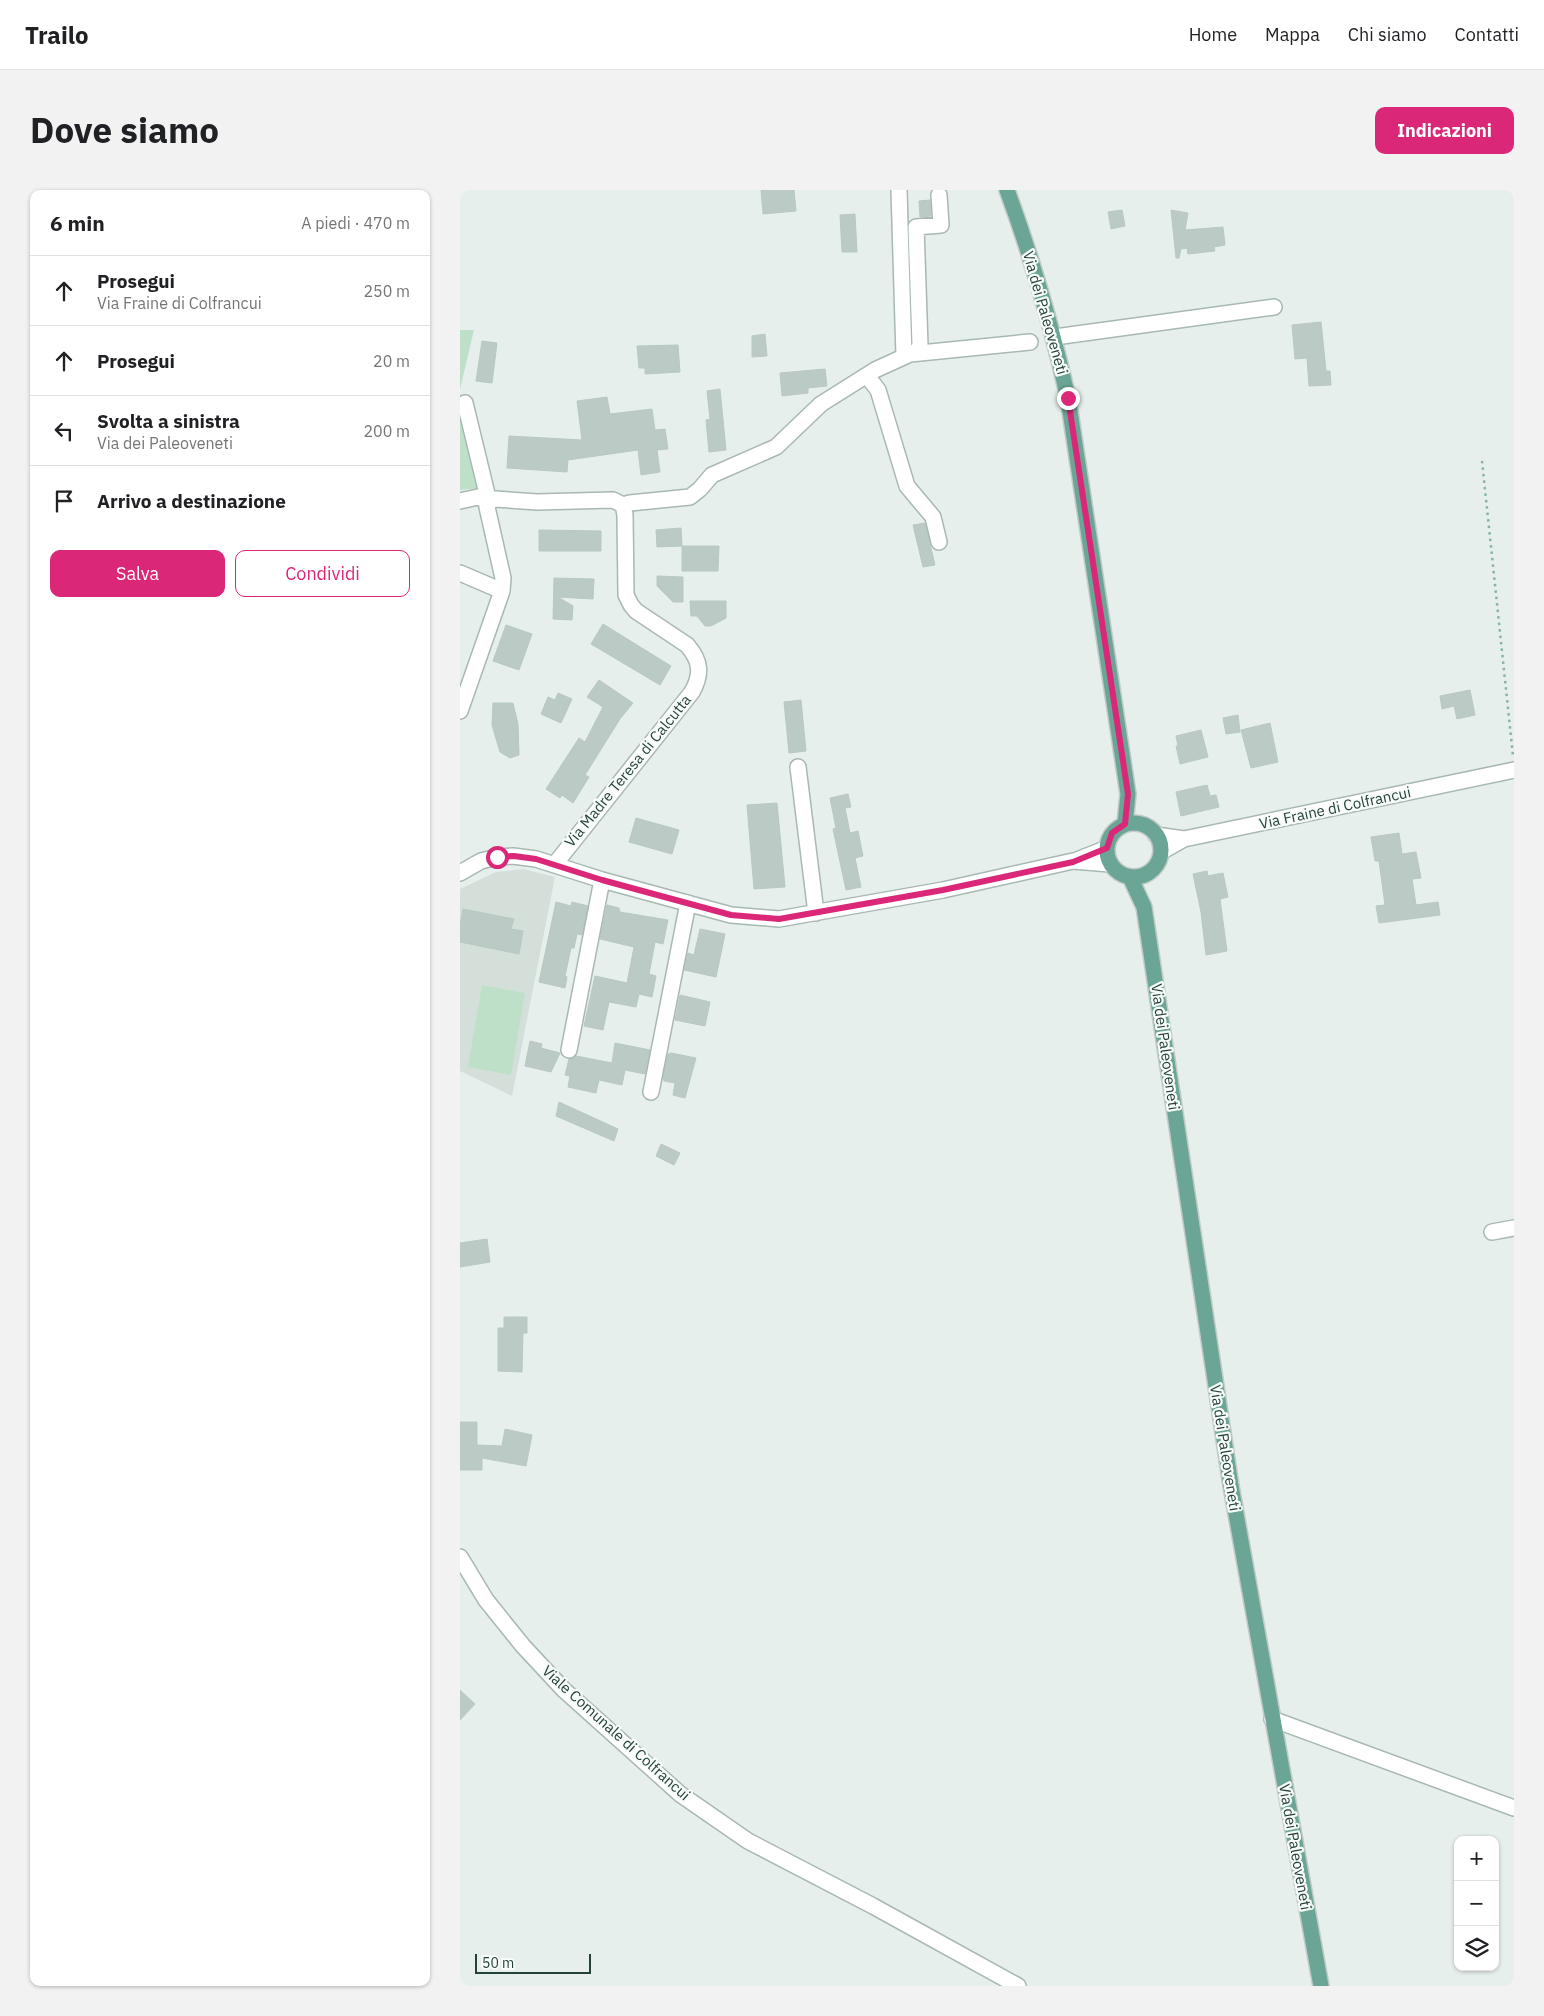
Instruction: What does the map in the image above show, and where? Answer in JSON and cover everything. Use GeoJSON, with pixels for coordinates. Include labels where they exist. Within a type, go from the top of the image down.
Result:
{"type":"FeatureCollection","features":[{"type":"Feature","properties":{"kind":"main road","name":"Via dei Paleoveneti"},"geometry":{"type":"LineString","coordinates":[[1007,190],[1021,228],[1055,337],[1068,398],[1128,794],[1125,824]]}},
{"type":"Feature","properties":{"kind":"main road","name":"Via dei Paleoveneti"},"geometry":{"type":"LineString","coordinates":[[1128,794],[1142,824],[1150,828],[1156,835]]}},
{"type":"Feature","properties":{"kind":"main road"},"geometry":{"type":"LineString","coordinates":[[1142,824],[1125,824],[1112,833],[1107,848],[1110,864],[1122,875],[1130,877],[1147,874]]}},
{"type":"Feature","properties":{"kind":"main road"},"geometry":{"type":"LineString","coordinates":[[1156,835],[1160,843],[1161,852]]}},
{"type":"Feature","properties":{"kind":"main road","name":"Via dei Paleoveneti"},"geometry":{"type":"LineString","coordinates":[[1161,852],[1158,861],[1147,874],[1144,907],[1231,1486],[1321,1986]]}},
{"type":"Feature","properties":{"kind":"main road","name":"Via dei Paleoveneti"},"geometry":{"type":"LineString","coordinates":[[1130,877],[1144,907]]}},
{"type":"Feature","properties":{"kind":"street"},"geometry":{"type":"LineString","coordinates":[[899,190],[910,355]]}},
{"type":"Feature","properties":{"kind":"street"},"geometry":{"type":"LineString","coordinates":[[910,355],[920,345],[916,228],[941,224],[939,195]]}},
{"type":"Feature","properties":{"kind":"street"},"geometry":{"type":"LineString","coordinates":[[1055,337],[1274,307]]}},
{"type":"Feature","properties":{"kind":"street"},"geometry":{"type":"LineString","coordinates":[[489,502],[495,498],[537,502],[613,500],[623,506],[630,503],[690,497],[712,475],[776,447],[822,404],[875,370],[910,355],[1030,342]]}},
{"type":"Feature","properties":{"kind":"street"},"geometry":{"type":"LineString","coordinates":[[867,376],[878,390],[907,486],[933,517],[939,542]]}},
{"type":"Feature","properties":{"kind":"street"},"geometry":{"type":"LineString","coordinates":[[460,711],[502,590],[503,578],[487,507],[489,502],[465,403]]}},
{"type":"Feature","properties":{"kind":"street"},"geometry":{"type":"LineString","coordinates":[[460,501],[478,497],[489,502]]}},
{"type":"Feature","properties":{"kind":"street","name":"Via Madre Teresa di Calcutta"},"geometry":{"type":"LineString","coordinates":[[555,864],[692,692],[699,680],[697,661],[694,653],[687,645],[630,605],[626,595],[626,515],[623,506]]}},
{"type":"Feature","properties":{"kind":"street"},"geometry":{"type":"LineString","coordinates":[[460,573],[502,590]]}},
{"type":"Feature","properties":{"kind":"street"},"geometry":{"type":"LineString","coordinates":[[798,767],[816,912]]}},
{"type":"Feature","properties":{"kind":"street","name":"Via Fraine di Colfrancui"},"geometry":{"type":"LineString","coordinates":[[1156,835],[1184,839],[1514,770]]}},
{"type":"Feature","properties":{"kind":"street"},"geometry":{"type":"LineString","coordinates":[[1161,852],[1184,839]]}},
{"type":"Feature","properties":{"kind":"street"},"geometry":{"type":"LineString","coordinates":[[460,873],[497,857],[514,856],[555,864],[602,880],[731,915],[779,919],[943,890],[1073,862],[1107,848]]}},
{"type":"Feature","properties":{"kind":"street"},"geometry":{"type":"LineString","coordinates":[[1073,862],[1110,864]]}},
{"type":"Feature","properties":{"kind":"street"},"geometry":{"type":"LineString","coordinates":[[569,1050],[602,880]]}},
{"type":"Feature","properties":{"kind":"street"},"geometry":{"type":"LineString","coordinates":[[651,1092],[688,903]]}},
{"type":"Feature","properties":{"kind":"street"},"geometry":{"type":"LineString","coordinates":[[1492,1232],[1514,1228]]}},
{"type":"Feature","properties":{"kind":"street","name":"Viale Comunale di Colfrancui"},"geometry":{"type":"LineString","coordinates":[[460,1558],[486,1600],[523,1646],[564,1690],[680,1794],[748,1841],[873,1906],[1018,1986]]}},
{"type":"Feature","properties":{"kind":"street"},"geometry":{"type":"LineString","coordinates":[[1272,1719],[1514,1808]]}},
{"type":"Feature","properties":{"kind":"path"},"geometry":{"type":"LineString","coordinates":[[1482,461],[1514,765]]}},
{"type":"Feature","properties":{"kind":"shaded area"},"geometry":{"type":"Polygon","coordinates":[[[523,869],[555,877],[512,1096],[460,1071],[460,889],[496,872],[523,869]]]}},
{"type":"Feature","properties":{"kind":"green space"},"geometry":{"type":"Polygon","coordinates":[[[460,330],[474,330],[460,389],[460,330]]]}},
{"type":"Feature","properties":{"kind":"green space"},"geometry":{"type":"Polygon","coordinates":[[[460,412],[480,488],[460,490],[460,412]]]}},
{"type":"Feature","properties":{"kind":"green space"},"geometry":{"type":"Polygon","coordinates":[[[482,985],[525,993],[511,1075],[468,1067],[482,985]]]}},
{"type":"Feature","properties":{"kind":"building"},"geometry":{"type":"Polygon","coordinates":[[[761,190],[794,190],[796,211],[763,214],[761,190]]]}},
{"type":"Feature","properties":{"kind":"building"},"geometry":{"type":"Polygon","coordinates":[[[930,200],[931,216],[920,217],[919,201],[930,200]]]}},
{"type":"Feature","properties":{"kind":"building"},"geometry":{"type":"Polygon","coordinates":[[[1122,210],[1125,226],[1111,229],[1108,212],[1122,210]]]}},
{"type":"Feature","properties":{"kind":"building"},"geometry":{"type":"Polygon","coordinates":[[[1171,210],[1188,213],[1185,230],[1223,227],[1225,245],[1214,247],[1215,251],[1188,254],[1187,248],[1181,249],[1179,258],[1176,258],[1171,210]]]}},
{"type":"Feature","properties":{"kind":"building"},"geometry":{"type":"Polygon","coordinates":[[[855,214],[857,252],[842,252],[840,215],[855,214]]]}},
{"type":"Feature","properties":{"kind":"building"},"geometry":{"type":"Polygon","coordinates":[[[1321,322],[1326,371],[1330,371],[1331,385],[1309,386],[1307,358],[1295,359],[1292,325],[1321,322]]]}},
{"type":"Feature","properties":{"kind":"building"},"geometry":{"type":"Polygon","coordinates":[[[765,334],[767,356],[752,357],[752,336],[765,334]]]}},
{"type":"Feature","properties":{"kind":"building"},"geometry":{"type":"Polygon","coordinates":[[[482,341],[497,343],[492,383],[476,381],[482,341]]]}},
{"type":"Feature","properties":{"kind":"building"},"geometry":{"type":"Polygon","coordinates":[[[678,345],[680,372],[645,374],[645,368],[639,368],[637,346],[678,345]]]}},
{"type":"Feature","properties":{"kind":"building"},"geometry":{"type":"Polygon","coordinates":[[[825,369],[827,386],[808,388],[808,393],[782,396],[780,373],[825,369]]]}},
{"type":"Feature","properties":{"kind":"building"},"geometry":{"type":"Polygon","coordinates":[[[720,389],[726,450],[709,452],[706,420],[710,419],[707,391],[720,389]]]}},
{"type":"Feature","properties":{"kind":"building"},"geometry":{"type":"Polygon","coordinates":[[[607,397],[610,414],[652,409],[655,430],[665,429],[668,449],[657,450],[660,472],[641,475],[638,450],[568,460],[567,472],[507,468],[509,436],[582,440],[577,401],[607,397]]]}},
{"type":"Feature","properties":{"kind":"building"},"geometry":{"type":"Polygon","coordinates":[[[925,523],[935,565],[923,567],[913,525],[925,523]]]}},
{"type":"Feature","properties":{"kind":"building"},"geometry":{"type":"Polygon","coordinates":[[[681,528],[682,546],[657,547],[656,530],[681,528]]]}},
{"type":"Feature","properties":{"kind":"building"},"geometry":{"type":"Polygon","coordinates":[[[539,530],[601,531],[601,551],[539,551],[539,530]]]}},
{"type":"Feature","properties":{"kind":"building"},"geometry":{"type":"Polygon","coordinates":[[[682,546],[719,546],[718,571],[682,571],[682,546]]]}},
{"type":"Feature","properties":{"kind":"building"},"geometry":{"type":"Polygon","coordinates":[[[657,576],[683,577],[683,602],[673,602],[657,586],[657,576]]]}},
{"type":"Feature","properties":{"kind":"building"},"geometry":{"type":"Polygon","coordinates":[[[554,578],[594,579],[593,599],[558,597],[573,606],[572,620],[553,619],[554,578]]]}},
{"type":"Feature","properties":{"kind":"building"},"geometry":{"type":"Polygon","coordinates":[[[690,601],[726,601],[726,618],[711,626],[705,626],[697,616],[691,616],[690,601]]]}},
{"type":"Feature","properties":{"kind":"building"},"geometry":{"type":"Polygon","coordinates":[[[603,624],[671,666],[660,685],[591,644],[603,624]]]}},
{"type":"Feature","properties":{"kind":"building"},"geometry":{"type":"Polygon","coordinates":[[[506,625],[532,634],[519,670],[493,661],[506,625]]]}},
{"type":"Feature","properties":{"kind":"building"},"geometry":{"type":"Polygon","coordinates":[[[599,680],[633,703],[620,719],[585,775],[589,777],[573,803],[562,795],[560,798],[546,789],[579,738],[585,742],[603,707],[587,697],[599,680]]]}},
{"type":"Feature","properties":{"kind":"building"},"geometry":{"type":"Polygon","coordinates":[[[1470,690],[1475,715],[1457,719],[1454,706],[1442,709],[1440,696],[1470,690]]]}},
{"type":"Feature","properties":{"kind":"building"},"geometry":{"type":"Polygon","coordinates":[[[558,693],[572,699],[561,723],[541,714],[548,697],[555,700],[558,693]]]}},
{"type":"Feature","properties":{"kind":"building"},"geometry":{"type":"Polygon","coordinates":[[[801,700],[806,751],[789,753],[784,702],[801,700]]]}},
{"type":"Feature","properties":{"kind":"building"},"geometry":{"type":"Polygon","coordinates":[[[493,703],[513,703],[518,724],[519,755],[510,758],[500,752],[492,725],[493,703]]]}},
{"type":"Feature","properties":{"kind":"building"},"geometry":{"type":"Polygon","coordinates":[[[1238,715],[1240,732],[1226,734],[1223,718],[1238,715]]]}},
{"type":"Feature","properties":{"kind":"building"},"geometry":{"type":"Polygon","coordinates":[[[1270,723],[1278,762],[1251,768],[1241,730],[1270,723]]]}},
{"type":"Feature","properties":{"kind":"building"},"geometry":{"type":"Polygon","coordinates":[[[1201,730],[1208,757],[1180,764],[1176,736],[1201,730]]]}},
{"type":"Feature","properties":{"kind":"building"},"geometry":{"type":"Polygon","coordinates":[[[1207,785],[1210,796],[1216,795],[1219,807],[1181,816],[1176,792],[1207,785]]]}},
{"type":"Feature","properties":{"kind":"building"},"geometry":{"type":"Polygon","coordinates":[[[848,794],[851,807],[845,808],[850,833],[858,831],[863,856],[855,858],[861,887],[846,890],[833,829],[836,828],[830,798],[848,794]]]}},
{"type":"Feature","properties":{"kind":"building"},"geometry":{"type":"Polygon","coordinates":[[[777,803],[785,887],[754,889],[747,805],[777,803]]]}},
{"type":"Feature","properties":{"kind":"building"},"geometry":{"type":"Polygon","coordinates":[[[636,818],[679,830],[672,854],[629,842],[636,818]]]}},
{"type":"Feature","properties":{"kind":"building"},"geometry":{"type":"Polygon","coordinates":[[[1399,833],[1402,854],[1416,852],[1421,878],[1412,879],[1416,905],[1438,902],[1440,915],[1379,923],[1376,906],[1385,905],[1379,861],[1375,861],[1371,837],[1399,833]]]}},
{"type":"Feature","properties":{"kind":"building"},"geometry":{"type":"Polygon","coordinates":[[[1207,871],[1208,876],[1223,873],[1228,897],[1220,899],[1227,951],[1206,955],[1201,912],[1193,874],[1207,871]]]}},
{"type":"Feature","properties":{"kind":"building"},"geometry":{"type":"Polygon","coordinates":[[[556,902],[571,906],[572,902],[588,906],[582,935],[577,934],[574,948],[571,948],[565,976],[567,977],[565,988],[539,982],[556,902]]]}},
{"type":"Feature","properties":{"kind":"building"},"geometry":{"type":"Polygon","coordinates":[[[607,905],[619,908],[620,912],[668,920],[663,944],[655,942],[649,974],[656,976],[652,997],[639,994],[636,1007],[609,1002],[603,1030],[584,1026],[595,976],[627,983],[634,947],[600,939],[607,905]]]}},
{"type":"Feature","properties":{"kind":"building"},"geometry":{"type":"Polygon","coordinates":[[[463,909],[514,919],[511,929],[523,931],[519,954],[460,942],[463,909]]]}},
{"type":"Feature","properties":{"kind":"building"},"geometry":{"type":"Polygon","coordinates":[[[700,929],[725,934],[716,977],[684,970],[688,953],[694,955],[700,929]]]}},
{"type":"Feature","properties":{"kind":"building"},"geometry":{"type":"Polygon","coordinates":[[[680,995],[710,1002],[705,1026],[675,1020],[680,995]]]}},
{"type":"Feature","properties":{"kind":"building"},"geometry":{"type":"Polygon","coordinates":[[[530,1041],[542,1044],[541,1048],[560,1053],[551,1072],[525,1066],[530,1041]]]}},
{"type":"Feature","properties":{"kind":"building"},"geometry":{"type":"Polygon","coordinates":[[[615,1043],[650,1050],[645,1074],[625,1070],[622,1085],[599,1080],[596,1093],[568,1087],[570,1076],[565,1075],[569,1059],[576,1056],[612,1063],[615,1043]]]}},
{"type":"Feature","properties":{"kind":"building"},"geometry":{"type":"Polygon","coordinates":[[[668,1054],[696,1058],[685,1098],[673,1095],[675,1083],[664,1081],[663,1078],[668,1054]]]}},
{"type":"Feature","properties":{"kind":"building"},"geometry":{"type":"Polygon","coordinates":[[[559,1102],[618,1129],[614,1141],[556,1116],[559,1102]]]}},
{"type":"Feature","properties":{"kind":"building"},"geometry":{"type":"Polygon","coordinates":[[[661,1144],[680,1153],[674,1165],[656,1156],[661,1144]]]}},
{"type":"Feature","properties":{"kind":"building"},"geometry":{"type":"Polygon","coordinates":[[[487,1239],[490,1262],[460,1267],[460,1243],[487,1239]]]}},
{"type":"Feature","properties":{"kind":"building"},"geometry":{"type":"Polygon","coordinates":[[[504,1317],[527,1317],[527,1333],[523,1333],[522,1372],[498,1371],[498,1328],[504,1328],[504,1317]]]}},
{"type":"Feature","properties":{"kind":"building"},"geometry":{"type":"Polygon","coordinates":[[[460,1422],[477,1422],[477,1445],[502,1446],[505,1429],[532,1435],[526,1466],[482,1458],[482,1470],[460,1470],[460,1422]]]}},
{"type":"Feature","properties":{"kind":"building"},"geometry":{"type":"Polygon","coordinates":[[[460,1690],[475,1704],[460,1720],[460,1690]]]}},
{"type":"Feature","properties":{"kind":"route"},"geometry":{"type":"LineString","coordinates":[[497,857],[514,856],[536,859],[602,880],[731,915],[779,919],[943,890],[1073,862],[1107,848],[1108,840],[1112,833],[1125,824],[1128,794],[1068,398]]}}]}
